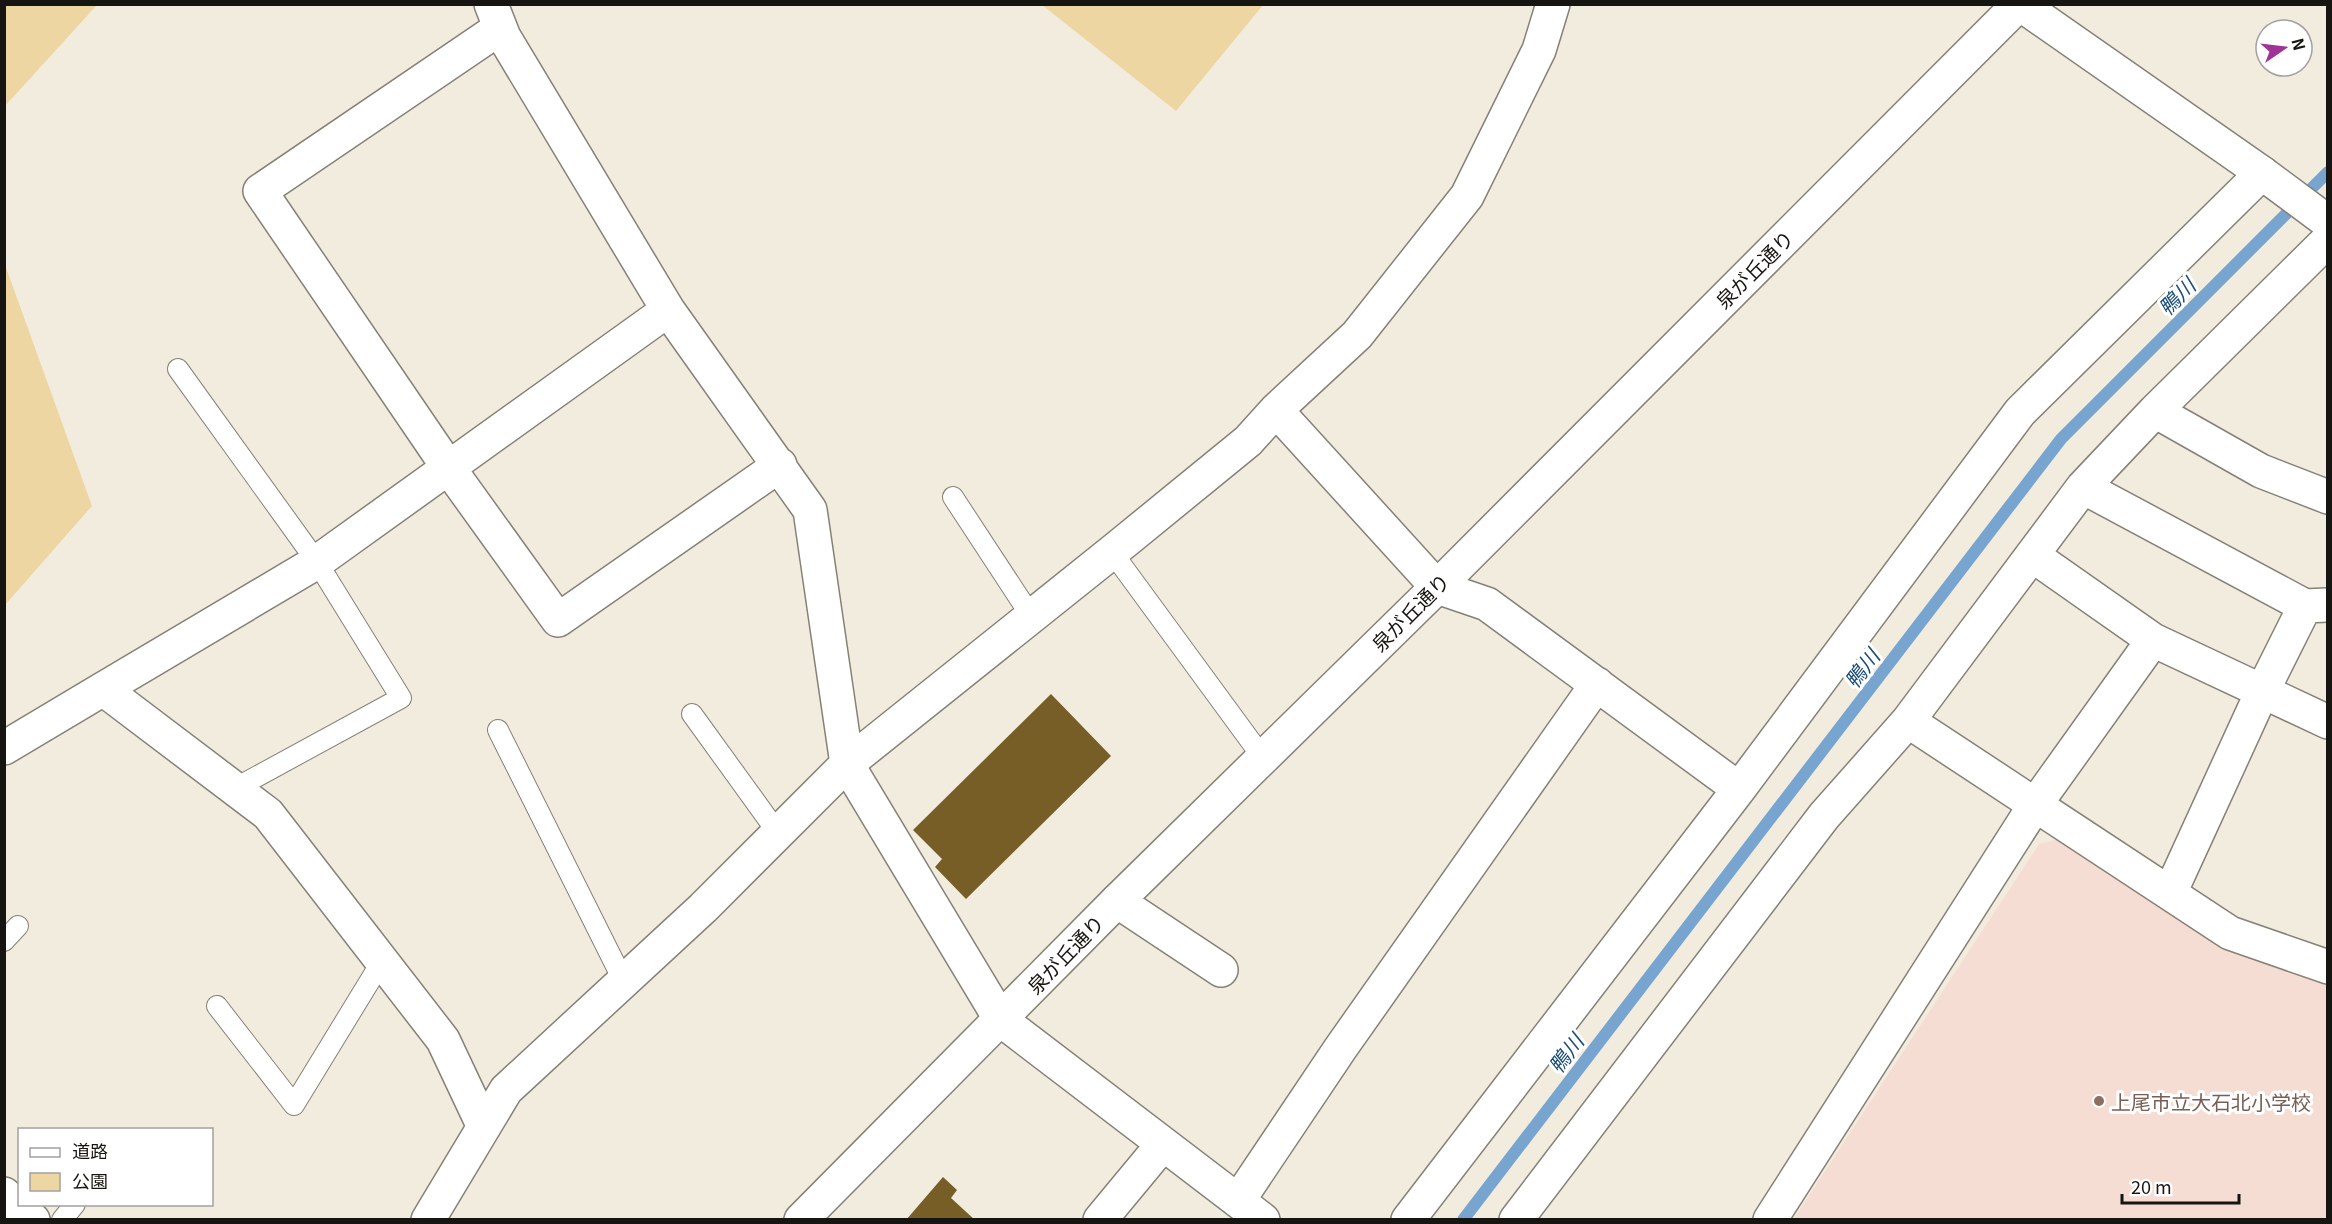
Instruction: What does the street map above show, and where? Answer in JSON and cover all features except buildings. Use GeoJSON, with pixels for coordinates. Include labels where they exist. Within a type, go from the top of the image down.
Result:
{"type":"FeatureCollection","features":[{"type":"Feature","properties":{"kind":"street"},"geometry":{"type":"LineString","coordinates":[[429,1220],[506,1090],[703,908],[847,764],[1248,441],[1276,410],[1357,335],[1467,196],[1539,50],[1553,4]]}},
{"type":"Feature","properties":{"kind":"street"},"geometry":{"type":"LineString","coordinates":[[2020,4],[2262,173],[2328,222]]}},
{"type":"Feature","properties":{"kind":"street","name":"泉が丘通り"},"geometry":{"type":"LineString","coordinates":[[801,1220],[1117,901],[1437,587],[2020,4]]}},
{"type":"Feature","properties":{"kind":"street"},"geometry":{"type":"LineString","coordinates":[[780,465],[558,620],[448,467],[260,192],[495,16],[590,184],[668,310],[780,465],[810,510],[847,764],[1001,1020],[1251,1210],[1340,1049],[1597,684]]}},
{"type":"Feature","properties":{"kind":"street"},"geometry":{"type":"LineString","coordinates":[[1408,1220],[1739,789],[2020,412],[2262,173]]}},
{"type":"Feature","properties":{"kind":"street"},"geometry":{"type":"LineString","coordinates":[[1516,1220],[1824,816],[1908,721],[2083,487],[2328,240]]}},
{"type":"Feature","properties":{"kind":"street"},"geometry":{"type":"LineString","coordinates":[[4,748],[317,561],[668,310]]}},
{"type":"Feature","properties":{"kind":"street"},"geometry":{"type":"LineString","coordinates":[[1276,410],[1437,587],[1487,604],[1739,789]]}},
{"type":"Feature","properties":{"kind":"street"},"geometry":{"type":"LineString","coordinates":[[2156,411],[2261,471],[2328,497]]}},
{"type":"Feature","properties":{"kind":"street"},"geometry":{"type":"LineString","coordinates":[[2083,487],[2316,605],[2262,692],[2170,893]]}},
{"type":"Feature","properties":{"kind":"street"},"geometry":{"type":"LineString","coordinates":[[2032,555],[2153,640],[2328,723]]}},
{"type":"Feature","properties":{"kind":"street"},"geometry":{"type":"LineString","coordinates":[[1770,1220],[2035,805],[2153,640]]}},
{"type":"Feature","properties":{"kind":"street"},"geometry":{"type":"LineString","coordinates":[[102,689],[268,814],[443,1040],[484,1127]]}},
{"type":"Feature","properties":{"kind":"street"},"geometry":{"type":"LineString","coordinates":[[1908,721],[2230,933],[2328,967]]}},
{"type":"Feature","properties":{"kind":"street"},"geometry":{"type":"LineString","coordinates":[[1117,901],[1221,970]]}},
{"type":"Feature","properties":{"kind":"street"},"geometry":{"type":"LineString","coordinates":[[1100,1220],[1163,1144]]}},
{"type":"Feature","properties":{"kind":"street"},"geometry":{"type":"LineString","coordinates":[[4,1194],[33,1220]]}},
{"type":"Feature","properties":{"kind":"lane"},"geometry":{"type":"LineString","coordinates":[[178,369],[317,561],[401,698],[234,789]]}},
{"type":"Feature","properties":{"kind":"lane"},"geometry":{"type":"LineString","coordinates":[[953,497],[1031,616]]}},
{"type":"Feature","properties":{"kind":"lane"},"geometry":{"type":"LineString","coordinates":[[1112,552],[1263,758]]}},
{"type":"Feature","properties":{"kind":"lane"},"geometry":{"type":"LineString","coordinates":[[692,714],[778,833]]}},
{"type":"Feature","properties":{"kind":"lane"},"geometry":{"type":"LineString","coordinates":[[498,730],[624,982]]}},
{"type":"Feature","properties":{"kind":"lane"},"geometry":{"type":"LineString","coordinates":[[4,941],[18,926]]}},
{"type":"Feature","properties":{"kind":"lane"},"geometry":{"type":"LineString","coordinates":[[217,1006],[294,1105],[382,961]]}},
{"type":"Feature","properties":{"kind":"lane"},"geometry":{"type":"LineString","coordinates":[[62,1220],[73,1206]]}},
{"type":"Feature","properties":{"kind":"shaded area","name":"上尾市立大石北小学校"},"geometry":{"type":"Polygon","coordinates":[[[2063,838],[2228,947],[2327,983],[2327,1219],[1793,1220],[2039,844],[2063,838]]]}},
{"type":"Feature","properties":{"kind":"green space"},"geometry":{"type":"Polygon","coordinates":[[[4,5],[97,5],[5,106],[4,5]]]}},
{"type":"Feature","properties":{"kind":"green space"},"geometry":{"type":"Polygon","coordinates":[[[1042,5],[1263,5],[1176,111],[1042,5]]]}},
{"type":"Feature","properties":{"kind":"green space"},"geometry":{"type":"Polygon","coordinates":[[[4,262],[92,506],[5,605],[4,605],[4,262]]]}},
{"type":"Feature","properties":{"kind":"waterway","name":"鴨川"},"geometry":{"type":"LineString","coordinates":[[1463,1220],[2061,439],[2328,172]]}},
{"type":"Feature","properties":{"kind":"place","name":"上尾市立大石北小学校"},"geometry":{"type":"Point","coordinates":[2099,1101]}}]}
